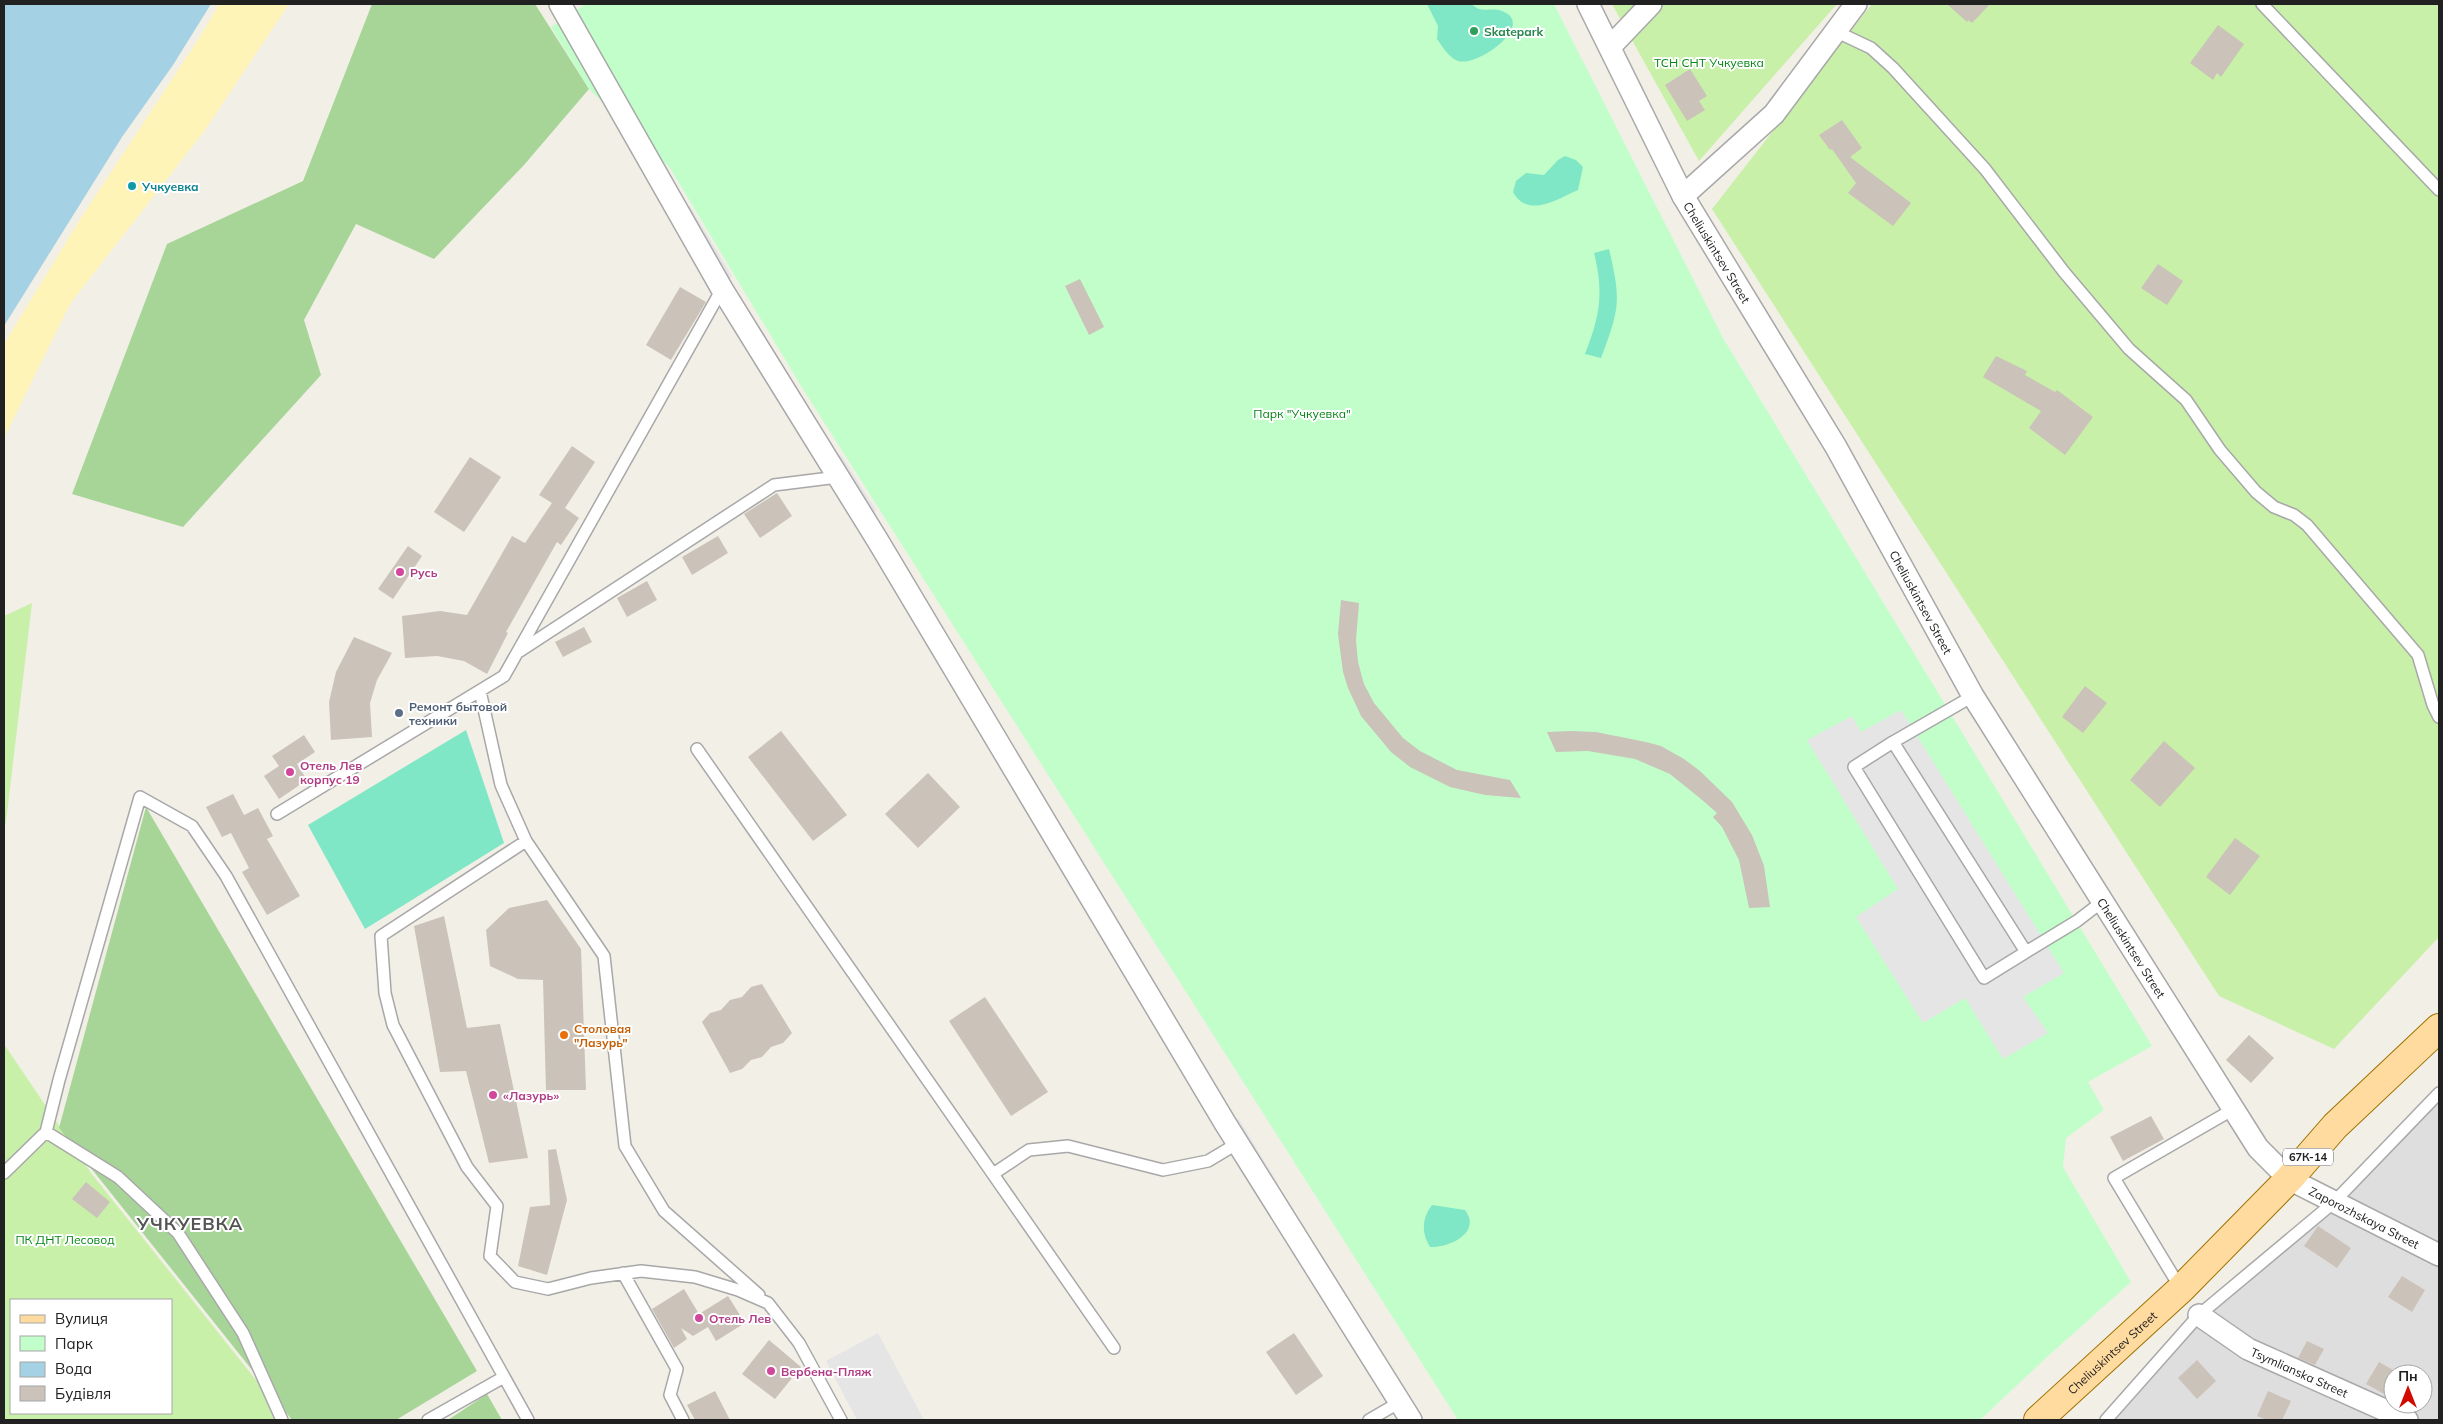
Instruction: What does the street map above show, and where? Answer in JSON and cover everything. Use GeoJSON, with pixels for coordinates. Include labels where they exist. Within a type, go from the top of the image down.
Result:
{"type":"FeatureCollection","features":[{"type":"Feature","properties":{"kind":"main road","name":"Cheliuskintsev Street"},"geometry":{"type":"LineString","coordinates":[[2038,1420],[2181,1289],[2289,1179],[2335,1126],[2439,1028]]}},
{"type":"Feature","properties":{"kind":"street"},"geometry":{"type":"LineString","coordinates":[[560,4],[722,289],[838,477],[1238,1142],[1411,1420]]}},
{"type":"Feature","properties":{"kind":"street","name":"Cheliuskintsev Street"},"geometry":{"type":"LineString","coordinates":[[1588,4],[1683,196],[1836,447],[1972,696],[2103,901],[2232,1110],[2258,1148],[2289,1179]]}},
{"type":"Feature","properties":{"kind":"street"},"geometry":{"type":"LineString","coordinates":[[1610,46],[1651,4]]}},
{"type":"Feature","properties":{"kind":"street"},"geometry":{"type":"LineString","coordinates":[[1683,196],[1774,114],[1856,4]]}},
{"type":"Feature","properties":{"kind":"street","name":"Zaporozhskaya Street"},"geometry":{"type":"LineString","coordinates":[[2289,1179],[2306,1186],[2333,1203],[2439,1255]]}},
{"type":"Feature","properties":{"kind":"street","name":"Tsymlianska Street"},"geometry":{"type":"LineString","coordinates":[[2198,1315],[2248,1349],[2407,1420]]}},
{"type":"Feature","properties":{"kind":"lane"},"geometry":{"type":"LineString","coordinates":[[2262,4],[2439,190]]}},
{"type":"Feature","properties":{"kind":"lane"},"geometry":{"type":"LineString","coordinates":[[1835,31],[1871,48],[1893,68],[1985,169],[2064,272],[2129,349],[2186,400],[2220,450],[2256,492],[2274,507],[2294,515],[2306,526],[2418,655],[2433,705],[2439,717]]}},
{"type":"Feature","properties":{"kind":"lane"},"geometry":{"type":"LineString","coordinates":[[277,814],[504,676],[722,289]]}},
{"type":"Feature","properties":{"kind":"lane"},"geometry":{"type":"LineString","coordinates":[[518,653],[774,485],[838,477]]}},
{"type":"Feature","properties":{"kind":"lane"},"geometry":{"type":"LineString","coordinates":[[480,691],[501,785],[526,841],[604,956],[625,1146],[664,1211],[768,1303],[799,1343],[841,1420]]}},
{"type":"Feature","properties":{"kind":"lane"},"geometry":{"type":"LineString","coordinates":[[1972,696],[1893,742],[1854,768],[1984,978],[2077,921],[2103,901]]}},
{"type":"Feature","properties":{"kind":"lane"},"geometry":{"type":"LineString","coordinates":[[1893,742],[2026,952]]}},
{"type":"Feature","properties":{"kind":"lane"},"geometry":{"type":"LineString","coordinates":[[697,749],[1114,1348]]}},
{"type":"Feature","properties":{"kind":"lane"},"geometry":{"type":"LineString","coordinates":[[4,1173],[46,1132],[140,797],[192,826],[226,876],[528,1420]]}},
{"type":"Feature","properties":{"kind":"lane"},"geometry":{"type":"LineString","coordinates":[[526,841],[381,936],[385,993],[393,1025],[467,1167],[497,1206],[490,1256],[515,1282],[548,1289],[591,1278],[641,1271],[695,1277],[738,1290],[768,1303]]}},
{"type":"Feature","properties":{"kind":"lane"},"geometry":{"type":"LineString","coordinates":[[2106,1420],[2198,1315],[2333,1203],[2439,1093]]}},
{"type":"Feature","properties":{"kind":"lane"},"geometry":{"type":"LineString","coordinates":[[2181,1289],[2114,1178],[2232,1110]]}},
{"type":"Feature","properties":{"kind":"lane"},"geometry":{"type":"LineString","coordinates":[[46,1132],[118,1177],[178,1233],[243,1334],[282,1420]]}},
{"type":"Feature","properties":{"kind":"lane"},"geometry":{"type":"LineString","coordinates":[[993,1174],[1030,1150],[1068,1146],[1163,1170],[1208,1161],[1238,1142]]}},
{"type":"Feature","properties":{"kind":"lane"},"geometry":{"type":"LineString","coordinates":[[623,1273],[677,1369],[670,1395],[684,1420]]}},
{"type":"Feature","properties":{"kind":"lane"},"geometry":{"type":"LineString","coordinates":[[428,1420],[504,1377]]}},
{"type":"Feature","properties":{"kind":"lane"},"geometry":{"type":"LineString","coordinates":[[1369,1420],[1400,1402]]}},
{"type":"Feature","properties":{"kind":"shaded area"},"geometry":{"type":"Polygon","coordinates":[[[674,206],[690,206],[732,276],[722,289],[674,206]]]}},
{"type":"Feature","properties":{"kind":"shaded area"},"geometry":{"type":"Polygon","coordinates":[[[841,455],[876,510],[868,525],[826,456],[841,455]]]}},
{"type":"Feature","properties":{"kind":"shaded area"},"geometry":{"type":"Polygon","coordinates":[[[1901,710],[2064,973],[2023,997],[2048,1033],[2003,1059],[1965,998],[1923,1023],[1856,917],[1898,889],[1807,740],[1852,716],[1861,732],[1901,710]]]}},
{"type":"Feature","properties":{"kind":"shaded area"},"geometry":{"type":"Polygon","coordinates":[[[2439,1097],[2439,1420],[2099,1420],[2438,1099],[2439,1097]]]}},
{"type":"Feature","properties":{"kind":"shaded area"},"geometry":{"type":"Polygon","coordinates":[[[1239,1119],[1278,1184],[1273,1198],[1225,1123],[1239,1119]]]}},
{"type":"Feature","properties":{"kind":"shaded area"},"geometry":{"type":"Polygon","coordinates":[[[878,1333],[924,1420],[857,1420],[826,1361],[878,1333]]]}},
{"type":"Feature","properties":{"kind":"green space","name":"Skatepark"},"geometry":{"type":"Polygon","coordinates":[[[1464,3],[1471,4],[1482,10],[1499,10],[1511,17],[1513,25],[1509,34],[1490,51],[1478,58],[1458,61],[1449,55],[1437,39],[1438,26],[1427,4],[1464,3]]]}},
{"type":"Feature","properties":{"kind":"green space"},"geometry":{"type":"Polygon","coordinates":[[[372,4],[535,4],[589,89],[524,165],[434,259],[356,224],[304,320],[321,375],[183,527],[72,494],[167,244],[303,181],[372,4]]]}},
{"type":"Feature","properties":{"kind":"green space","name":"Парк \"Учкуевка\""},"geometry":{"type":"Polygon","coordinates":[[[585,4],[1554,4],[1723,338],[2152,1046],[2088,1082],[2104,1110],[2066,1138],[2063,1167],[2131,1282],[1980,1420],[1458,1420],[801,386],[670,168],[589,89],[551,27],[585,4]]]}},
{"type":"Feature","properties":{"kind":"green space","name":"ТСН СНТ Учкуевка"},"geometry":{"type":"Polygon","coordinates":[[[1612,4],[1837,4],[1699,161],[1612,4]]]}},
{"type":"Feature","properties":{"kind":"green space"},"geometry":{"type":"Polygon","coordinates":[[[1872,4],[2439,4],[2439,937],[2334,1049],[2219,996],[1712,209],[1872,4]]]}},
{"type":"Feature","properties":{"kind":"green space"},"geometry":{"type":"Polygon","coordinates":[[[1565,156],[1576,160],[1583,167],[1578,190],[1552,202],[1535,206],[1519,200],[1513,192],[1516,181],[1526,173],[1544,175],[1558,160],[1565,156]]]}},
{"type":"Feature","properties":{"kind":"green space"},"geometry":{"type":"Polygon","coordinates":[[[1609,249],[1617,293],[1617,304],[1612,327],[1601,358],[1585,354],[1597,316],[1600,293],[1594,253],[1609,249]]]}},
{"type":"Feature","properties":{"kind":"green space"},"geometry":{"type":"Polygon","coordinates":[[[32,603],[6,822],[4,827],[4,616],[32,603]]]}},
{"type":"Feature","properties":{"kind":"green space"},"geometry":{"type":"Polygon","coordinates":[[[466,730],[504,843],[365,929],[308,825],[466,730]]]}},
{"type":"Feature","properties":{"kind":"green space"},"geometry":{"type":"Polygon","coordinates":[[[146,807],[477,1371],[396,1420],[292,1420],[59,1128],[146,807]]]}},
{"type":"Feature","properties":{"kind":"green space","name":"ПК ДНТ Лесовод"},"geometry":{"type":"Polygon","coordinates":[[[4,1044],[91,1173],[288,1420],[4,1420],[4,1044]]]}},
{"type":"Feature","properties":{"kind":"green space"},"geometry":{"type":"Polygon","coordinates":[[[1432,1205],[1465,1210],[1470,1225],[1467,1232],[1454,1242],[1438,1247],[1430,1247],[1425,1236],[1424,1226],[1426,1215],[1432,1205]]]}},
{"type":"Feature","properties":{"kind":"green space"},"geometry":{"type":"Polygon","coordinates":[[[487,1394],[502,1420],[448,1420],[487,1394]]]}},
{"type":"Feature","properties":{"kind":"sand","name":"Учкуевка"},"geometry":{"type":"Polygon","coordinates":[[[219,4],[289,4],[205,130],[70,304],[4,438],[4,344],[77,224],[203,32],[219,4]]]}},
{"type":"Feature","properties":{"kind":"water"},"geometry":{"type":"Polygon","coordinates":[[[4,4],[211,4],[173,65],[122,137],[4,326],[4,4]]]}},
{"type":"Feature","properties":{"kind":"building"},"geometry":{"type":"Polygon","coordinates":[[[1947,4],[1990,4],[1972,23],[1968,20],[1967,22],[1947,4]]]}},
{"type":"Feature","properties":{"kind":"building"},"geometry":{"type":"Polygon","coordinates":[[[2218,25],[2244,44],[2221,77],[2217,73],[2213,80],[2190,63],[2218,25]]]}},
{"type":"Feature","properties":{"kind":"building"},"geometry":{"type":"Polygon","coordinates":[[[1690,69],[1707,96],[1699,101],[1705,110],[1687,121],[1665,85],[1690,69]]]}},
{"type":"Feature","properties":{"kind":"building"},"geometry":{"type":"Polygon","coordinates":[[[1842,120],[1862,148],[1850,157],[1911,203],[1893,226],[1848,193],[1856,183],[1832,149],[1830,150],[1819,135],[1842,120]]]}},
{"type":"Feature","properties":{"kind":"building"},"geometry":{"type":"Polygon","coordinates":[[[2158,264],[2183,281],[2167,305],[2141,288],[2158,264]]]}},
{"type":"Feature","properties":{"kind":"building"},"geometry":{"type":"Polygon","coordinates":[[[1080,279],[1104,327],[1089,335],[1065,286],[1080,279]]]}},
{"type":"Feature","properties":{"kind":"building"},"geometry":{"type":"Polygon","coordinates":[[[680,287],[706,302],[671,360],[646,345],[680,287]]]}},
{"type":"Feature","properties":{"kind":"building"},"geometry":{"type":"Polygon","coordinates":[[[1996,356],[2027,371],[2025,375],[2055,392],[2057,390],[2093,417],[2065,455],[2029,428],[2041,411],[1983,377],[1996,356]]]}},
{"type":"Feature","properties":{"kind":"building"},"geometry":{"type":"Polygon","coordinates":[[[572,446],[595,462],[565,508],[579,518],[561,545],[557,542],[506,632],[508,633],[487,674],[464,661],[437,656],[405,658],[402,616],[440,611],[467,615],[512,536],[525,543],[552,503],[539,495],[572,446]]]}},
{"type":"Feature","properties":{"kind":"building"},"geometry":{"type":"Polygon","coordinates":[[[470,457],[501,477],[464,532],[434,512],[470,457]]]}},
{"type":"Feature","properties":{"kind":"building"},"geometry":{"type":"Polygon","coordinates":[[[777,493],[792,516],[760,538],[744,514],[777,493]]]}},
{"type":"Feature","properties":{"kind":"building"},"geometry":{"type":"Polygon","coordinates":[[[718,536],[728,553],[692,575],[682,557],[718,536]]]}},
{"type":"Feature","properties":{"kind":"building","name":"Русь"},"geometry":{"type":"Polygon","coordinates":[[[408,546],[422,556],[393,599],[378,589],[408,546]]]}},
{"type":"Feature","properties":{"kind":"building"},"geometry":{"type":"Polygon","coordinates":[[[647,581],[657,600],[627,617],[617,598],[647,581]]]}},
{"type":"Feature","properties":{"kind":"building"},"geometry":{"type":"Polygon","coordinates":[[[1341,600],[1359,603],[1356,640],[1358,662],[1364,684],[1374,703],[1403,738],[1420,751],[1457,770],[1510,780],[1521,798],[1485,795],[1450,787],[1410,767],[1391,752],[1361,716],[1348,688],[1343,672],[1338,634],[1341,600]]]}},
{"type":"Feature","properties":{"kind":"building"},"geometry":{"type":"Polygon","coordinates":[[[584,627],[592,642],[563,657],[555,642],[584,627]]]}},
{"type":"Feature","properties":{"kind":"building"},"geometry":{"type":"Polygon","coordinates":[[[354,637],[392,653],[377,680],[370,703],[372,737],[331,740],[329,702],[336,672],[354,637]]]}},
{"type":"Feature","properties":{"kind":"building"},"geometry":{"type":"Polygon","coordinates":[[[2085,686],[2107,703],[2083,733],[2062,717],[2085,686]]]}},
{"type":"Feature","properties":{"kind":"building"},"geometry":{"type":"Polygon","coordinates":[[[781,731],[847,815],[813,841],[748,757],[781,731]]]}},
{"type":"Feature","properties":{"kind":"building"},"geometry":{"type":"Polygon","coordinates":[[[1547,732],[1596,732],[1661,746],[1700,771],[1732,802],[1752,835],[1764,866],[1770,907],[1749,908],[1739,860],[1722,827],[1713,817],[1717,813],[1670,774],[1635,759],[1588,751],[1556,752],[1547,732]]]}},
{"type":"Feature","properties":{"kind":"building"},"geometry":{"type":"Polygon","coordinates":[[[304,735],[315,752],[297,764],[307,780],[279,799],[264,776],[279,766],[272,756],[304,735]]]}},
{"type":"Feature","properties":{"kind":"building"},"geometry":{"type":"Polygon","coordinates":[[[2164,741],[2195,768],[2160,807],[2130,780],[2164,741]]]}},
{"type":"Feature","properties":{"kind":"building"},"geometry":{"type":"Polygon","coordinates":[[[928,773],[960,807],[918,848],[885,814],[928,773]]]}},
{"type":"Feature","properties":{"kind":"building"},"geometry":{"type":"Polygon","coordinates":[[[233,794],[244,815],[258,808],[273,836],[267,839],[300,896],[267,915],[242,872],[249,868],[231,833],[222,837],[206,807],[233,794]]]}},
{"type":"Feature","properties":{"kind":"building"},"geometry":{"type":"Polygon","coordinates":[[[2235,838],[2260,856],[2230,895],[2206,877],[2235,838]]]}},
{"type":"Feature","properties":{"kind":"building","name":"Столовая \"Лазурь\""},"geometry":{"type":"Polygon","coordinates":[[[547,900],[581,949],[586,1090],[546,1090],[543,980],[518,979],[490,966],[486,930],[509,908],[547,900]]]}},
{"type":"Feature","properties":{"kind":"building","name":"«Лазурь»"},"geometry":{"type":"Polygon","coordinates":[[[444,916],[467,1028],[500,1024],[528,1158],[489,1163],[466,1071],[440,1072],[414,926],[444,916]]]}},
{"type":"Feature","properties":{"kind":"building"},"geometry":{"type":"Polygon","coordinates":[[[762,984],[792,1033],[783,1043],[771,1047],[762,1057],[751,1060],[742,1069],[730,1073],[702,1022],[710,1013],[721,1010],[730,1000],[742,997],[751,987],[762,984]]]}},
{"type":"Feature","properties":{"kind":"building"},"geometry":{"type":"Polygon","coordinates":[[[985,997],[1048,1092],[1011,1116],[949,1021],[985,997]]]}},
{"type":"Feature","properties":{"kind":"building"},"geometry":{"type":"Polygon","coordinates":[[[2249,1035],[2274,1058],[2251,1083],[2226,1060],[2249,1035]]]}},
{"type":"Feature","properties":{"kind":"building"},"geometry":{"type":"Polygon","coordinates":[[[2151,1116],[2164,1139],[2123,1161],[2110,1137],[2151,1116]]]}},
{"type":"Feature","properties":{"kind":"building"},"geometry":{"type":"Polygon","coordinates":[[[556,1149],[567,1200],[547,1275],[518,1266],[530,1207],[550,1205],[548,1150],[556,1149]]]}},
{"type":"Feature","properties":{"kind":"building"},"geometry":{"type":"Polygon","coordinates":[[[86,1182],[110,1202],[97,1218],[72,1199],[86,1182]]]}},
{"type":"Feature","properties":{"kind":"building"},"geometry":{"type":"Polygon","coordinates":[[[2318,1226],[2351,1248],[2337,1268],[2304,1246],[2318,1226]]]}},
{"type":"Feature","properties":{"kind":"building"},"geometry":{"type":"Polygon","coordinates":[[[2402,1276],[2425,1290],[2412,1312],[2388,1297],[2402,1276]]]}},
{"type":"Feature","properties":{"kind":"building","name":"Отель Лев"},"geometry":{"type":"Polygon","coordinates":[[[684,1289],[699,1314],[728,1296],[745,1323],[716,1341],[708,1327],[693,1336],[681,1328],[687,1339],[674,1348],[652,1309],[684,1289]]]}},
{"type":"Feature","properties":{"kind":"building"},"geometry":{"type":"Polygon","coordinates":[[[1294,1333],[1323,1376],[1296,1395],[1266,1352],[1294,1333]]]}},
{"type":"Feature","properties":{"kind":"building","name":"Вербена-Пляж"},"geometry":{"type":"Polygon","coordinates":[[[769,1340],[801,1367],[775,1399],[742,1374],[769,1340]]]}},
{"type":"Feature","properties":{"kind":"building"},"geometry":{"type":"Polygon","coordinates":[[[2307,1341],[2324,1349],[2315,1365],[2298,1358],[2307,1341]]]}},
{"type":"Feature","properties":{"kind":"building"},"geometry":{"type":"Polygon","coordinates":[[[2197,1360],[2216,1381],[2197,1399],[2178,1378],[2197,1360]]]}},
{"type":"Feature","properties":{"kind":"building"},"geometry":{"type":"Polygon","coordinates":[[[2379,1362],[2383,1364],[2383,1393],[2366,1384],[2379,1362]]]}},
{"type":"Feature","properties":{"kind":"building"},"geometry":{"type":"Polygon","coordinates":[[[715,1391],[730,1420],[695,1420],[687,1405],[715,1391]]]}},
{"type":"Feature","properties":{"kind":"building"},"geometry":{"type":"Polygon","coordinates":[[[2268,1391],[2291,1401],[2282,1420],[2267,1420],[2257,1416],[2268,1391]]]}},
{"type":"Feature","properties":{"kind":"place","name":"Skatepark"},"geometry":{"type":"Point","coordinates":[1474,31]}},
{"type":"Feature","properties":{"kind":"place","name":"Учкуевка"},"geometry":{"type":"Point","coordinates":[132,186]}},
{"type":"Feature","properties":{"kind":"place","name":"Русь"},"geometry":{"type":"Point","coordinates":[400,572]}},
{"type":"Feature","properties":{"kind":"place","name":"Ремонт бытовой техники"},"geometry":{"type":"Point","coordinates":[399,713]}},
{"type":"Feature","properties":{"kind":"place","name":"Отель Лев корпус 19"},"geometry":{"type":"Point","coordinates":[290,772]}},
{"type":"Feature","properties":{"kind":"place","name":"Столовая \"Лазурь\""},"geometry":{"type":"Point","coordinates":[564,1035]}},
{"type":"Feature","properties":{"kind":"place","name":"«Лазурь»"},"geometry":{"type":"Point","coordinates":[493,1095]}},
{"type":"Feature","properties":{"kind":"place","name":"Отель Лев"},"geometry":{"type":"Point","coordinates":[699,1318]}},
{"type":"Feature","properties":{"kind":"place","name":"Вербена-Пляж"},"geometry":{"type":"Point","coordinates":[771,1371]}},
{"type":"Feature","properties":{"kind":"district","name":"УЧКУЕВКА"},"geometry":{"type":"Point","coordinates":[190,1223]}}]}
